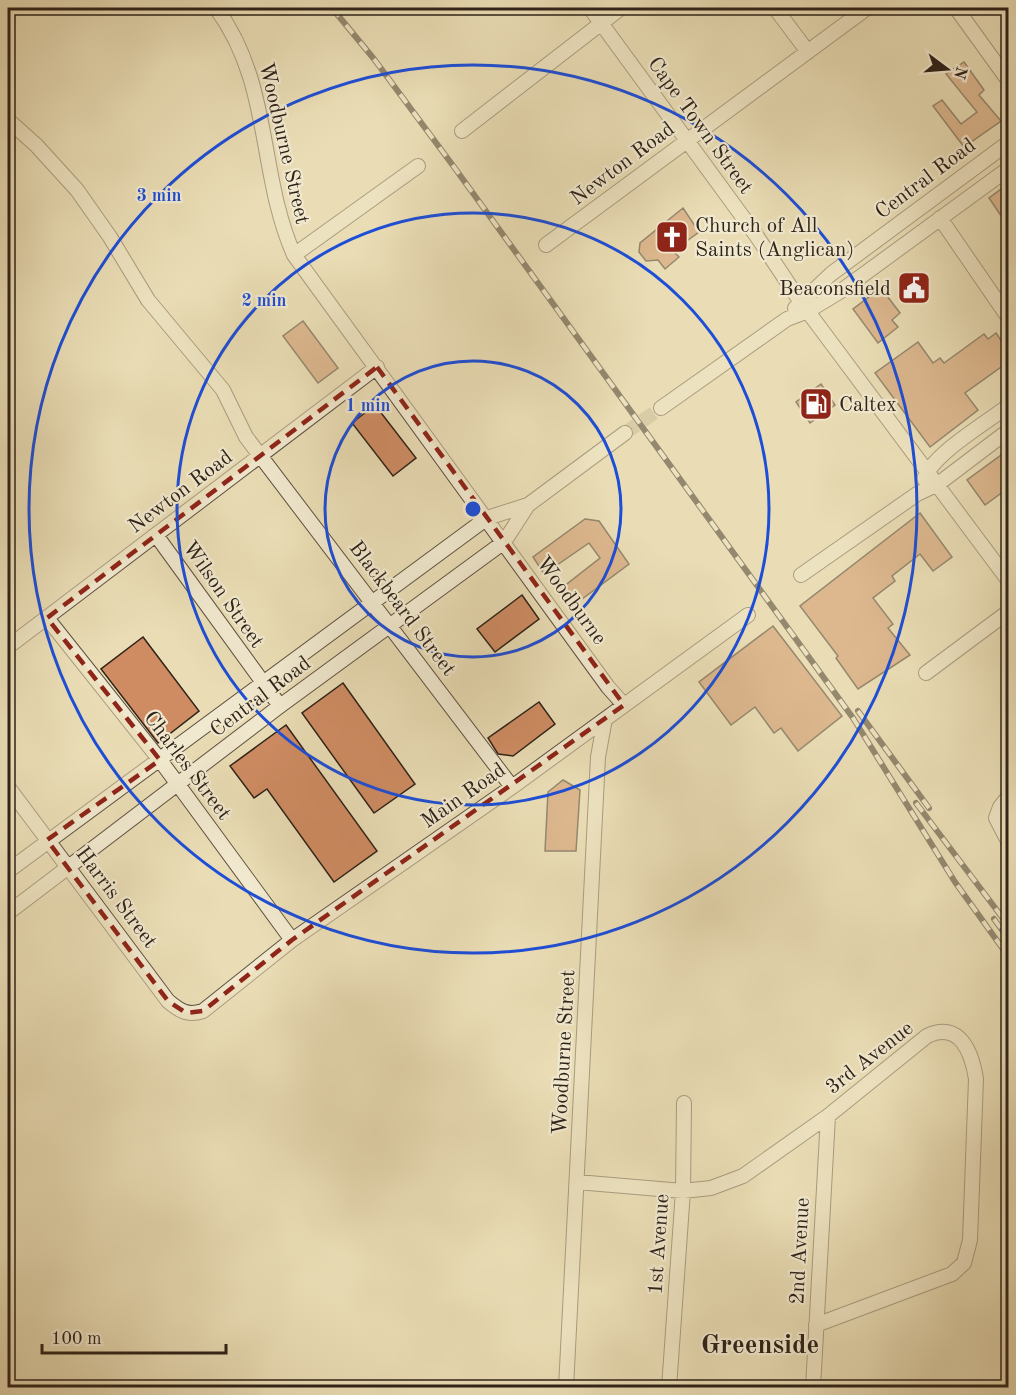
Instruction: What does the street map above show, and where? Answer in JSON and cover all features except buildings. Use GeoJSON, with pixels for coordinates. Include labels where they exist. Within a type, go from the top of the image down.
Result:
{"type":"FeatureCollection","features":[{"type":"Feature","properties":{"kind":"street","name":"Woodburne Street"},"geometry":{"type":"LineString","coordinates":[[216,8],[241,49],[259,103],[278,209],[294,255],[487,518]]}},
{"type":"Feature","properties":{"kind":"street","name":"Cape Town Street"},"geometry":{"type":"LineString","coordinates":[[590,8],[804,306],[1008,580]]}},
{"type":"Feature","properties":{"kind":"street"},"geometry":{"type":"LineString","coordinates":[[462,131],[621,8]]}},
{"type":"Feature","properties":{"kind":"street"},"geometry":{"type":"LineString","coordinates":[[775,8],[808,52]]}},
{"type":"Feature","properties":{"kind":"street","name":"Newton Road"},"geometry":{"type":"LineString","coordinates":[[546,245],[867,8]]}},
{"type":"Feature","properties":{"kind":"street"},"geometry":{"type":"LineString","coordinates":[[956,8],[1008,80]]}},
{"type":"Feature","properties":{"kind":"street","name":"Blackbeard Street"},"geometry":{"type":"LineString","coordinates":[[8,120],[36,145],[76,190],[110,237],[148,300],[222,390],[246,437],[262,454],[512,787]]}},
{"type":"Feature","properties":{"kind":"street","name":"Central Road"},"geometry":{"type":"LineString","coordinates":[[804,306],[831,274],[1008,143]]}},
{"type":"Feature","properties":{"kind":"street"},"geometry":{"type":"LineString","coordinates":[[294,255],[418,166]]}},
{"type":"Feature","properties":{"kind":"street","name":"Central Road"},"geometry":{"type":"LineString","coordinates":[[661,408],[804,306],[940,218],[1008,169]]}},
{"type":"Feature","properties":{"kind":"street"},"geometry":{"type":"LineString","coordinates":[[940,218],[1008,317]]}},
{"type":"Feature","properties":{"kind":"street","name":"Newton Road"},"geometry":{"type":"LineString","coordinates":[[8,647],[377,367]]}},
{"type":"Feature","properties":{"kind":"street"},"geometry":{"type":"LineString","coordinates":[[917,495],[927,471],[1008,406]]}},
{"type":"Feature","properties":{"kind":"street"},"geometry":{"type":"LineString","coordinates":[[801,575],[917,495],[938,484],[1008,430]]}},
{"type":"Feature","properties":{"kind":"street","name":"Central Road"},"geometry":{"type":"LineString","coordinates":[[8,871],[47,840],[263,685],[487,518],[528,504],[625,433]]}},
{"type":"Feature","properties":{"kind":"street","name":"Central Road"},"geometry":{"type":"LineString","coordinates":[[8,914],[280,706],[504,542],[528,504]]}},
{"type":"Feature","properties":{"kind":"street","name":"Woodburne"},"geometry":{"type":"LineString","coordinates":[[487,518],[608,687],[624,705]]}},
{"type":"Feature","properties":{"kind":"street","name":"Wilson Street"},"geometry":{"type":"LineString","coordinates":[[156,535],[280,706]]}},
{"type":"Feature","properties":{"kind":"street"},"geometry":{"type":"LineString","coordinates":[[926,673],[1008,612]]}},
{"type":"Feature","properties":{"kind":"street","name":"Main Road"},"geometry":{"type":"LineString","coordinates":[[203,1011],[292,940],[512,787],[748,615]]}},
{"type":"Feature","properties":{"kind":"street","name":"Charles Street"},"geometry":{"type":"LineString","coordinates":[[47,618],[160,760],[292,940]]}},
{"type":"Feature","properties":{"kind":"street","name":"Woodburne Street"},"geometry":{"type":"LineString","coordinates":[[566,1388],[598,757],[604,719]]}},
{"type":"Feature","properties":{"kind":"street","name":"Harris Street"},"geometry":{"type":"LineString","coordinates":[[8,788],[168,1001],[186,1013],[203,1011]]}},
{"type":"Feature","properties":{"kind":"street"},"geometry":{"type":"LineString","coordinates":[[1008,797],[1000,807],[996,818],[1008,842]]}},
{"type":"Feature","properties":{"kind":"street","name":"3rd Avenue"},"geometry":{"type":"LineString","coordinates":[[577,1182],[683,1191],[711,1188],[743,1176],[828,1116],[935,1033],[946,1031],[959,1037],[972,1055],[976,1079],[970,1240],[964,1263],[952,1274],[816,1325]]}},
{"type":"Feature","properties":{"kind":"street","name":"1st Avenue"},"geometry":{"type":"LineString","coordinates":[[669,1388],[683,1191],[684,1103]]}},
{"type":"Feature","properties":{"kind":"street","name":"2nd Avenue"},"geometry":{"type":"LineString","coordinates":[[813,1388],[828,1116]]}},
{"type":"Feature","properties":{"kind":"highlighted area"},"geometry":{"type":"Polygon","coordinates":[[[377,367],[624,705],[292,940],[203,1011],[186,1013],[168,1001],[47,840],[160,760],[47,618],[377,367]]]}},
{"type":"Feature","properties":{"kind":"tunnel"},"geometry":{"type":"LineString","coordinates":[[625,433],[661,408]]}},
{"type":"Feature","properties":{"kind":"railway"},"geometry":{"type":"LineString","coordinates":[[332,8],[374,59],[454,167],[853,718],[955,882],[1008,956]]}},
{"type":"Feature","properties":{"kind":"railway"},"geometry":{"type":"LineString","coordinates":[[858,711],[929,808]]}},
{"type":"Feature","properties":{"kind":"railway"},"geometry":{"type":"LineString","coordinates":[[916,803],[1008,925]]}},
{"type":"Feature","properties":{"kind":"railway"},"geometry":{"type":"LineString","coordinates":[[994,919],[1008,938]]}},
{"type":"Feature","properties":{"kind":"place","name":"Church of All Saints (Anglican)"},"geometry":{"type":"Point","coordinates":[672,237]}},
{"type":"Feature","properties":{"kind":"place","name":"Beaconsfield"},"geometry":{"type":"Point","coordinates":[914,288]}},
{"type":"Feature","properties":{"kind":"place","name":"Caltex"},"geometry":{"type":"Point","coordinates":[816,404]}},
{"type":"Feature","properties":{"kind":"district","name":"Greenside"},"geometry":{"type":"Point","coordinates":[760,1344]}}]}
